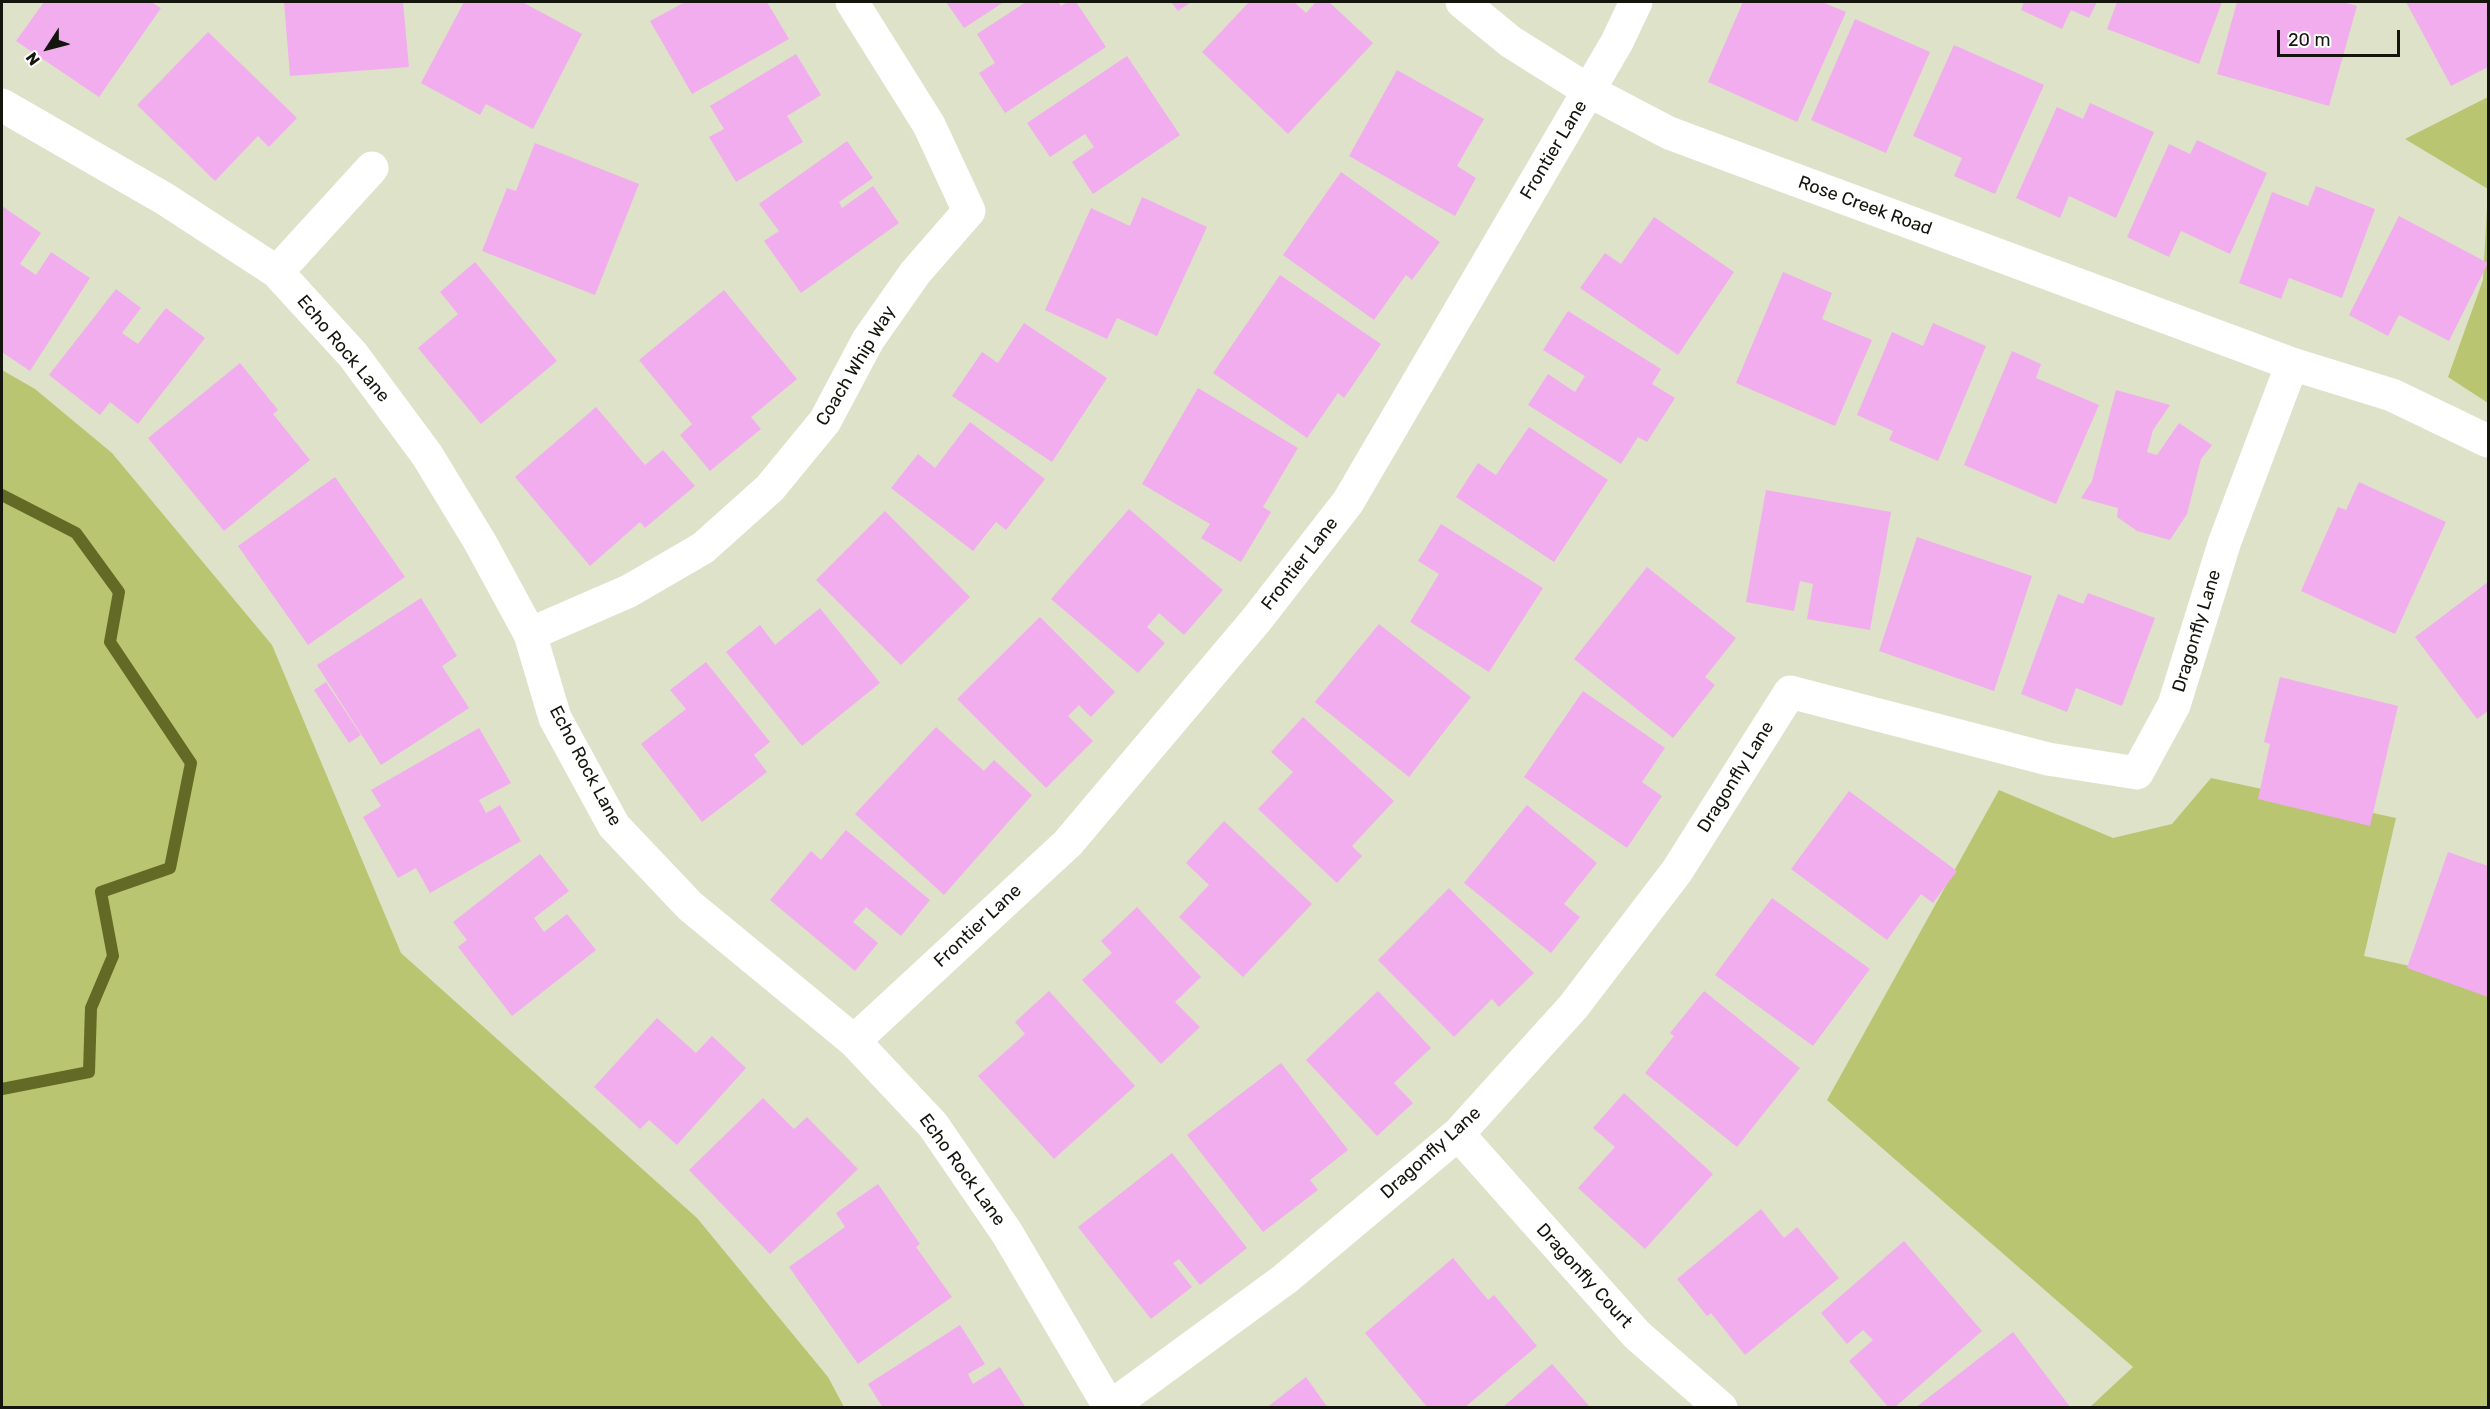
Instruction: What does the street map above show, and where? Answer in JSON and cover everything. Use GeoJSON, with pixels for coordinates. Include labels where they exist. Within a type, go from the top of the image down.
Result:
{"type":"FeatureCollection","features":[{"type":"Feature","properties":{"kind":"street","name":"Coach Whip Way"},"geometry":{"type":"LineString","coordinates":[[530,634],[629,591],[703,548],[770,488],[825,421],[868,340],[915,273],[969,211],[929,125],[852,2]]}},
{"type":"Feature","properties":{"kind":"street","name":"Rose Creek Road"},"geometry":{"type":"LineString","coordinates":[[1462,2],[1511,42],[1588,92],[1669,133],[2292,364],[2392,395],[2488,441]]}},
{"type":"Feature","properties":{"kind":"street","name":"Frontier Lane"},"geometry":{"type":"LineString","coordinates":[[854,1041],[1068,843],[1257,619],[1348,502],[1617,42],[1636,2]]}},
{"type":"Feature","properties":{"kind":"street","name":"Echo Rock Lane"},"geometry":{"type":"LineString","coordinates":[[2,105],[165,199],[277,272],[353,356],[427,455],[480,542],[530,634],[555,718],[614,826],[690,906],[854,1041],[939,1135],[1007,1233],[1110,1407]]}},
{"type":"Feature","properties":{"kind":"street"},"geometry":{"type":"LineString","coordinates":[[277,272],[372,168]]}},
{"type":"Feature","properties":{"kind":"street","name":"Dragonfly Lane"},"geometry":{"type":"LineString","coordinates":[[1110,1407],[1285,1279],[1458,1134],[1573,1007],[1677,870],[1790,692],[2048,759],[2137,773],[2174,705],[2225,541],[2292,364]]}},
{"type":"Feature","properties":{"kind":"street","name":"Dragonfly Court"},"geometry":{"type":"LineString","coordinates":[[1458,1134],[1637,1335],[1721,1407]]}},
{"type":"Feature","properties":{"kind":"green space"},"geometry":{"type":"Polygon","coordinates":[[[2488,97],[2488,189],[2405,139],[2488,97]]]}},
{"type":"Feature","properties":{"kind":"green space"},"geometry":{"type":"Polygon","coordinates":[[[2488,189],[2488,403],[2448,377],[2483,280],[2488,189]]]}},
{"type":"Feature","properties":{"kind":"green space"},"geometry":{"type":"Polygon","coordinates":[[[2,370],[35,389],[112,453],[272,645],[401,953],[697,1218],[828,1377],[844,1407],[2,1407],[2,370]]]}},
{"type":"Feature","properties":{"kind":"green space"},"geometry":{"type":"Polygon","coordinates":[[[2211,778],[2396,818],[2364,956],[2488,983],[2488,1407],[2090,1407],[2133,1367],[1827,1100],[1999,790],[2113,838],[2172,824],[2211,778]]]}},
{"type":"Feature","properties":{"kind":"building"},"geometry":{"type":"Polygon","coordinates":[[[44,2],[151,2],[161,8],[99,97],[16,41],[44,2]]]}},
{"type":"Feature","properties":{"kind":"building"},"geometry":{"type":"Polygon","coordinates":[[[284,2],[403,2],[409,67],[290,76],[284,2]]]}},
{"type":"Feature","properties":{"kind":"building"},"geometry":{"type":"Polygon","coordinates":[[[464,2],[522,2],[582,34],[533,129],[486,104],[480,115],[421,83],[464,2]]]}},
{"type":"Feature","properties":{"kind":"building"},"geometry":{"type":"Polygon","coordinates":[[[685,2],[767,2],[789,39],[692,94],[650,21],[685,2]]]}},
{"type":"Feature","properties":{"kind":"building"},"geometry":{"type":"Polygon","coordinates":[[[946,2],[1004,2],[964,28],[946,2]]]}},
{"type":"Feature","properties":{"kind":"building"},"geometry":{"type":"Polygon","coordinates":[[[1026,2],[1058,2],[1061,6],[1068,2],[1076,2],[1106,47],[1005,113],[979,73],[995,63],[977,34],[1026,2]]]}},
{"type":"Feature","properties":{"kind":"building"},"geometry":{"type":"Polygon","coordinates":[[[1171,2],[1191,2],[1178,11],[1171,2]]]}},
{"type":"Feature","properties":{"kind":"building"},"geometry":{"type":"Polygon","coordinates":[[[1249,2],[1294,2],[1306,13],[1316,2],[1329,2],[1373,43],[1288,134],[1202,52],[1249,2]]]}},
{"type":"Feature","properties":{"kind":"building"},"geometry":{"type":"Polygon","coordinates":[[[1743,2],[1822,2],[1846,12],[1797,122],[1708,82],[1743,2]]]}},
{"type":"Feature","properties":{"kind":"building"},"geometry":{"type":"Polygon","coordinates":[[[2024,2],[2097,2],[2089,18],[2071,10],[2062,29],[2021,10],[2024,2]]]}},
{"type":"Feature","properties":{"kind":"building"},"geometry":{"type":"Polygon","coordinates":[[[2117,2],[2222,2],[2199,64],[2107,29],[2117,2]]]}},
{"type":"Feature","properties":{"kind":"building"},"geometry":{"type":"Polygon","coordinates":[[[2237,2],[2342,2],[2357,6],[2329,106],[2217,74],[2237,2]]]}},
{"type":"Feature","properties":{"kind":"building"},"geometry":{"type":"Polygon","coordinates":[[[2406,2],[2488,2],[2488,67],[2451,86],[2406,2]]]}},
{"type":"Feature","properties":{"kind":"building"},"geometry":{"type":"Polygon","coordinates":[[[1855,19],[1930,52],[1886,153],[1811,120],[1855,19]]]}},
{"type":"Feature","properties":{"kind":"building"},"geometry":{"type":"Polygon","coordinates":[[[208,32],[297,118],[269,147],[258,136],[215,181],[137,105],[208,32]]]}},
{"type":"Feature","properties":{"kind":"building"},"geometry":{"type":"Polygon","coordinates":[[[1954,45],[2044,85],[1995,194],[1954,176],[1962,158],[1913,136],[1954,45]]]}},
{"type":"Feature","properties":{"kind":"building"},"geometry":{"type":"Polygon","coordinates":[[[796,54],[821,95],[787,116],[803,142],[736,182],[709,137],[724,129],[710,106],[796,54]]]}},
{"type":"Feature","properties":{"kind":"building"},"geometry":{"type":"Polygon","coordinates":[[[1127,56],[1180,135],[1093,194],[1072,162],[1094,147],[1085,134],[1050,157],[1027,123],[1127,56]]]}},
{"type":"Feature","properties":{"kind":"building"},"geometry":{"type":"Polygon","coordinates":[[[1397,70],[1484,119],[1457,166],[1476,178],[1455,216],[1349,156],[1397,70]]]}},
{"type":"Feature","properties":{"kind":"building"},"geometry":{"type":"Polygon","coordinates":[[[2090,103],[2154,132],[2116,218],[2069,196],[2060,218],[2016,198],[2057,107],[2083,119],[2090,103]]]}},
{"type":"Feature","properties":{"kind":"building"},"geometry":{"type":"Polygon","coordinates":[[[2197,140],[2267,173],[2230,254],[2181,231],[2169,257],[2127,237],[2169,144],[2190,154],[2197,140]]]}},
{"type":"Feature","properties":{"kind":"building"},"geometry":{"type":"Polygon","coordinates":[[[847,141],[873,178],[839,202],[842,208],[873,186],[899,223],[801,293],[764,241],[779,231],[759,204],[847,141]]]}},
{"type":"Feature","properties":{"kind":"building"},"geometry":{"type":"Polygon","coordinates":[[[535,143],[639,184],[595,295],[482,251],[507,188],[516,191],[535,143]]]}},
{"type":"Feature","properties":{"kind":"building"},"geometry":{"type":"Polygon","coordinates":[[[1341,172],[1440,242],[1412,280],[1406,275],[1374,320],[1283,255],[1341,172]]]}},
{"type":"Feature","properties":{"kind":"building"},"geometry":{"type":"Polygon","coordinates":[[[2316,186],[2375,209],[2342,298],[2289,278],[2281,299],[2239,283],[2272,192],[2308,206],[2316,186]]]}},
{"type":"Feature","properties":{"kind":"building"},"geometry":{"type":"Polygon","coordinates":[[[1142,197],[1207,227],[1157,336],[1117,318],[1107,339],[1045,310],[1091,208],[1130,226],[1142,197]]]}},
{"type":"Feature","properties":{"kind":"building"},"geometry":{"type":"Polygon","coordinates":[[[2,206],[41,233],[20,264],[36,275],[51,252],[90,278],[30,371],[2,352],[2,206]]]}},
{"type":"Feature","properties":{"kind":"building"},"geometry":{"type":"Polygon","coordinates":[[[2399,216],[2488,263],[2449,341],[2399,315],[2388,336],[2349,315],[2399,216]]]}},
{"type":"Feature","properties":{"kind":"building"},"geometry":{"type":"Polygon","coordinates":[[[1654,217],[1734,272],[1678,355],[1580,288],[1605,253],[1621,264],[1654,217]]]}},
{"type":"Feature","properties":{"kind":"building"},"geometry":{"type":"Polygon","coordinates":[[[475,262],[557,361],[481,424],[418,348],[458,314],[440,292],[475,262]]]}},
{"type":"Feature","properties":{"kind":"building"},"geometry":{"type":"Polygon","coordinates":[[[1783,272],[1832,293],[1822,319],[1872,340],[1835,426],[1736,383],[1783,272]]]}},
{"type":"Feature","properties":{"kind":"building"},"geometry":{"type":"Polygon","coordinates":[[[1280,275],[1381,344],[1344,398],[1338,393],[1307,438],[1213,373],[1280,275]]]}},
{"type":"Feature","properties":{"kind":"building"},"geometry":{"type":"Polygon","coordinates":[[[116,289],[141,308],[122,333],[138,344],[166,308],[205,338],[138,424],[110,402],[100,415],[49,375],[116,289]]]}},
{"type":"Feature","properties":{"kind":"building"},"geometry":{"type":"Polygon","coordinates":[[[724,290],[797,379],[751,417],[761,429],[710,471],[680,435],[692,424],[639,360],[724,290]]]}},
{"type":"Feature","properties":{"kind":"building"},"geometry":{"type":"Polygon","coordinates":[[[1568,311],[1661,369],[1652,384],[1675,398],[1647,442],[1638,437],[1621,464],[1528,405],[1548,374],[1575,392],[1585,376],[1543,350],[1568,311]]]}},
{"type":"Feature","properties":{"kind":"building"},"geometry":{"type":"Polygon","coordinates":[[[1024,323],[1107,378],[1052,462],[952,396],[982,352],[998,363],[1024,323]]]}},
{"type":"Feature","properties":{"kind":"building"},"geometry":{"type":"Polygon","coordinates":[[[1933,323],[1986,346],[1938,461],[1889,440],[1893,431],[1857,415],[1892,332],[1923,346],[1933,323]]]}},
{"type":"Feature","properties":{"kind":"building"},"geometry":{"type":"Polygon","coordinates":[[[2012,351],[2041,364],[2036,378],[2099,405],[2056,504],[1964,465],[2012,351]]]}},
{"type":"Feature","properties":{"kind":"building"},"geometry":{"type":"Polygon","coordinates":[[[240,363],[278,410],[273,414],[310,460],[224,531],[148,438],[240,363]]]}},
{"type":"Feature","properties":{"kind":"building"},"geometry":{"type":"Polygon","coordinates":[[[1198,388],[1298,448],[1263,507],[1271,512],[1241,562],[1201,538],[1210,524],[1142,484],[1198,388]]]}},
{"type":"Feature","properties":{"kind":"building"},"geometry":{"type":"Polygon","coordinates":[[[2116,390],[2170,405],[2153,430],[2147,452],[2157,455],[2179,423],[2212,445],[2201,459],[2187,514],[2170,540],[2137,531],[2117,517],[2118,508],[2081,498],[2092,481],[2116,390]]]}},
{"type":"Feature","properties":{"kind":"building"},"geometry":{"type":"Polygon","coordinates":[[[596,407],[645,465],[663,450],[695,486],[645,528],[640,522],[590,566],[515,477],[596,407]]]}},
{"type":"Feature","properties":{"kind":"building"},"geometry":{"type":"Polygon","coordinates":[[[970,422],[1045,479],[1006,530],[996,522],[973,551],[891,488],[918,454],[935,468],[970,422]]]}},
{"type":"Feature","properties":{"kind":"building"},"geometry":{"type":"Polygon","coordinates":[[[1529,427],[1608,480],[1554,562],[1456,497],[1478,463],[1496,475],[1529,427]]]}},
{"type":"Feature","properties":{"kind":"building"},"geometry":{"type":"Polygon","coordinates":[[[335,477],[405,577],[308,645],[238,546],[335,477]]]}},
{"type":"Feature","properties":{"kind":"building"},"geometry":{"type":"Polygon","coordinates":[[[2359,482],[2446,522],[2395,634],[2301,591],[2338,507],[2346,510],[2359,482]]]}},
{"type":"Feature","properties":{"kind":"building"},"geometry":{"type":"Polygon","coordinates":[[[1766,490],[1891,512],[1870,630],[1807,619],[1813,584],[1800,581],[1794,611],[1746,602],[1766,490]]]}},
{"type":"Feature","properties":{"kind":"building"},"geometry":{"type":"Polygon","coordinates":[[[1129,509],[1223,590],[1184,635],[1159,613],[1147,627],[1165,643],[1138,673],[1051,599],[1129,509]]]}},
{"type":"Feature","properties":{"kind":"building"},"geometry":{"type":"Polygon","coordinates":[[[885,511],[970,597],[901,665],[816,580],[885,511]]]}},
{"type":"Feature","properties":{"kind":"building"},"geometry":{"type":"Polygon","coordinates":[[[1441,524],[1543,588],[1489,672],[1410,622],[1439,574],[1418,561],[1441,524]]]}},
{"type":"Feature","properties":{"kind":"building"},"geometry":{"type":"Polygon","coordinates":[[[1917,537],[2032,576],[1994,691],[1879,651],[1917,537]]]}},
{"type":"Feature","properties":{"kind":"building"},"geometry":{"type":"Polygon","coordinates":[[[1647,567],[1736,638],[1705,677],[1715,685],[1673,738],[1574,659],[1647,567]]]}},
{"type":"Feature","properties":{"kind":"building"},"geometry":{"type":"Polygon","coordinates":[[[2488,582],[2488,711],[2477,719],[2415,637],[2488,582]]]}},
{"type":"Feature","properties":{"kind":"building"},"geometry":{"type":"Polygon","coordinates":[[[2088,593],[2155,618],[2122,706],[2076,688],[2067,712],[2021,694],[2058,594],[2083,604],[2088,593]]]}},
{"type":"Feature","properties":{"kind":"building"},"geometry":{"type":"Polygon","coordinates":[[[421,598],[457,656],[442,666],[469,708],[381,765],[317,665],[421,598]]]}},
{"type":"Feature","properties":{"kind":"building"},"geometry":{"type":"Polygon","coordinates":[[[820,608],[880,683],[802,746],[726,652],[760,625],[775,645],[820,608]]]}},
{"type":"Feature","properties":{"kind":"building"},"geometry":{"type":"Polygon","coordinates":[[[1040,617],[1115,692],[1091,717],[1079,705],[1068,716],[1093,741],[1046,788],[957,699],[1040,617]]]}},
{"type":"Feature","properties":{"kind":"building"},"geometry":{"type":"Polygon","coordinates":[[[1379,624],[1471,697],[1409,777],[1315,702],[1379,624]]]}},
{"type":"Feature","properties":{"kind":"building"},"geometry":{"type":"Polygon","coordinates":[[[706,662],[770,742],[754,755],[767,772],[702,822],[641,744],[686,709],[670,690],[706,662]]]}},
{"type":"Feature","properties":{"kind":"building"},"geometry":{"type":"Polygon","coordinates":[[[2280,677],[2398,706],[2370,826],[2258,799],[2270,744],[2264,742],[2280,677]]]}},
{"type":"Feature","properties":{"kind":"building"},"geometry":{"type":"Polygon","coordinates":[[[326,682],[361,735],[349,743],[314,690],[326,682]]]}},
{"type":"Feature","properties":{"kind":"building"},"geometry":{"type":"Polygon","coordinates":[[[1583,691],[1665,748],[1642,782],[1662,796],[1627,848],[1524,777],[1583,691]]]}},
{"type":"Feature","properties":{"kind":"building"},"geometry":{"type":"Polygon","coordinates":[[[1303,717],[1394,801],[1352,846],[1362,856],[1337,883],[1258,809],[1293,772],[1271,752],[1303,717]]]}},
{"type":"Feature","properties":{"kind":"building"},"geometry":{"type":"Polygon","coordinates":[[[936,727],[984,771],[994,760],[1032,795],[944,895],[855,814],[936,727]]]}},
{"type":"Feature","properties":{"kind":"building"},"geometry":{"type":"Polygon","coordinates":[[[479,728],[511,783],[479,800],[486,813],[500,805],[521,841],[430,893],[416,868],[398,878],[363,817],[381,806],[371,790],[479,728]]]}},
{"type":"Feature","properties":{"kind":"building"},"geometry":{"type":"Polygon","coordinates":[[[1849,791],[1957,871],[1933,903],[1921,894],[1887,940],[1791,869],[1849,791]]]}},
{"type":"Feature","properties":{"kind":"building"},"geometry":{"type":"Polygon","coordinates":[[[1527,805],[1597,863],[1564,904],[1580,917],[1551,953],[1464,883],[1527,805]]]}},
{"type":"Feature","properties":{"kind":"building"},"geometry":{"type":"Polygon","coordinates":[[[1224,821],[1312,904],[1243,977],[1179,917],[1209,885],[1186,863],[1224,821]]]}},
{"type":"Feature","properties":{"kind":"building"},"geometry":{"type":"Polygon","coordinates":[[[846,830],[930,900],[901,936],[866,907],[853,922],[878,943],[855,971],[770,900],[811,851],[821,860],[846,830]]]}},
{"type":"Feature","properties":{"kind":"building"},"geometry":{"type":"Polygon","coordinates":[[[2448,852],[2488,866],[2488,997],[2407,968],[2448,852]]]}},
{"type":"Feature","properties":{"kind":"building"},"geometry":{"type":"Polygon","coordinates":[[[540,854],[569,891],[534,918],[544,932],[567,914],[596,950],[512,1016],[458,947],[467,940],[453,922],[540,854]]]}},
{"type":"Feature","properties":{"kind":"building"},"geometry":{"type":"Polygon","coordinates":[[[1449,888],[1534,973],[1499,1007],[1492,999],[1454,1037],[1378,960],[1449,888]]]}},
{"type":"Feature","properties":{"kind":"building"},"geometry":{"type":"Polygon","coordinates":[[[1772,898],[1870,969],[1813,1046],[1715,975],[1772,898]]]}},
{"type":"Feature","properties":{"kind":"building"},"geometry":{"type":"Polygon","coordinates":[[[1137,907],[1201,977],[1175,1002],[1200,1027],[1161,1064],[1082,980],[1112,953],[1101,941],[1137,907]]]}},
{"type":"Feature","properties":{"kind":"building"},"geometry":{"type":"Polygon","coordinates":[[[1049,991],[1135,1086],[1054,1159],[978,1076],[1025,1034],[1015,1022],[1049,991]]]}},
{"type":"Feature","properties":{"kind":"building"},"geometry":{"type":"Polygon","coordinates":[[[1378,991],[1431,1048],[1394,1083],[1413,1103],[1377,1136],[1306,1060],[1378,991]]]}},
{"type":"Feature","properties":{"kind":"building"},"geometry":{"type":"Polygon","coordinates":[[[1704,991],[1800,1068],[1737,1147],[1645,1073],[1674,1036],[1670,1033],[1704,991]]]}},
{"type":"Feature","properties":{"kind":"building"},"geometry":{"type":"Polygon","coordinates":[[[657,1018],[696,1053],[712,1036],[746,1068],[677,1145],[649,1120],[640,1129],[594,1087],[657,1018]]]}},
{"type":"Feature","properties":{"kind":"building"},"geometry":{"type":"Polygon","coordinates":[[[1281,1063],[1348,1150],[1310,1180],[1318,1190],[1263,1232],[1187,1135],[1281,1063]]]}},
{"type":"Feature","properties":{"kind":"building"},"geometry":{"type":"Polygon","coordinates":[[[1624,1093],[1713,1174],[1645,1249],[1578,1188],[1615,1147],[1593,1128],[1624,1093]]]}},
{"type":"Feature","properties":{"kind":"building"},"geometry":{"type":"Polygon","coordinates":[[[763,1098],[794,1129],[807,1117],[858,1169],[770,1254],[689,1170],[763,1098]]]}},
{"type":"Feature","properties":{"kind":"building"},"geometry":{"type":"Polygon","coordinates":[[[1172,1153],[1247,1248],[1200,1285],[1179,1259],[1173,1263],[1192,1287],[1151,1319],[1078,1227],[1172,1153]]]}},
{"type":"Feature","properties":{"kind":"building"},"geometry":{"type":"Polygon","coordinates":[[[878,1184],[920,1244],[916,1247],[952,1297],[858,1364],[789,1267],[845,1227],[836,1213],[878,1184]]]}},
{"type":"Feature","properties":{"kind":"building"},"geometry":{"type":"Polygon","coordinates":[[[1761,1209],[1784,1238],[1797,1227],[1839,1278],[1745,1355],[1711,1313],[1707,1316],[1677,1279],[1761,1209]]]}},
{"type":"Feature","properties":{"kind":"building"},"geometry":{"type":"Polygon","coordinates":[[[1904,1241],[1982,1331],[1894,1408],[1889,1408],[1849,1361],[1873,1340],[1863,1330],[1847,1344],[1821,1313],[1904,1241]]]}},
{"type":"Feature","properties":{"kind":"building"},"geometry":{"type":"Polygon","coordinates":[[[1453,1258],[1488,1300],[1494,1295],[1537,1346],[1464,1408],[1428,1408],[1365,1333],[1453,1258]]]}},
{"type":"Feature","properties":{"kind":"building"},"geometry":{"type":"Polygon","coordinates":[[[960,1325],[985,1364],[968,1374],[973,1384],[1000,1367],[1026,1408],[883,1408],[868,1384],[960,1325]]]}},
{"type":"Feature","properties":{"kind":"building"},"geometry":{"type":"Polygon","coordinates":[[[2013,1332],[2071,1408],[1915,1408],[2013,1332]]]}},
{"type":"Feature","properties":{"kind":"building"},"geometry":{"type":"Polygon","coordinates":[[[1552,1364],[1591,1408],[1502,1408],[1552,1364]]]}},
{"type":"Feature","properties":{"kind":"building"},"geometry":{"type":"Polygon","coordinates":[[[1306,1377],[1328,1408],[1266,1408],[1306,1377]]]}},
{"type":"Feature","properties":{"kind":"waterway"},"geometry":{"type":"LineString","coordinates":[[2,495],[76,533],[119,592],[110,642],[191,763],[170,868],[101,892],[113,956],[91,1008],[89,1072],[2,1089]]}}]}
